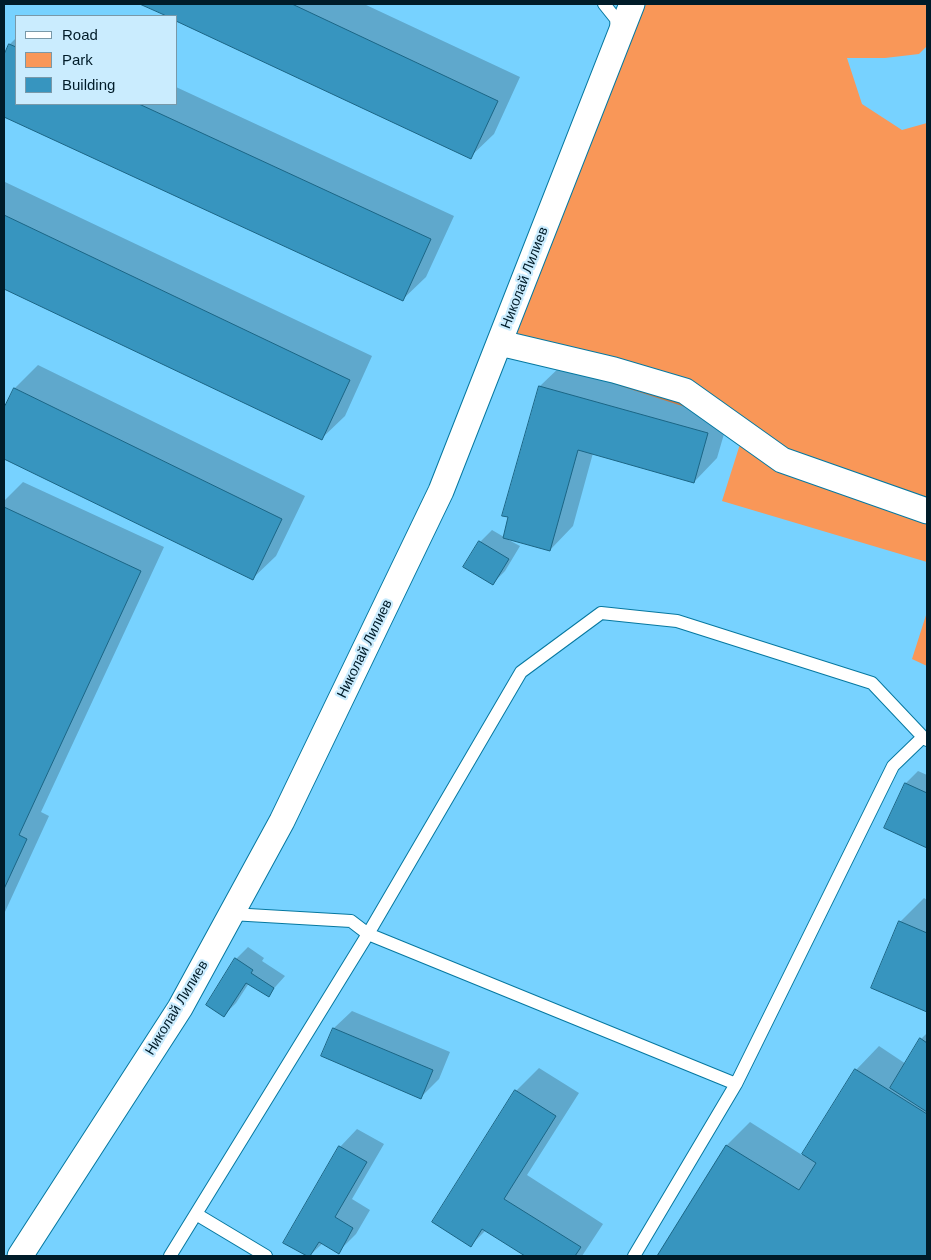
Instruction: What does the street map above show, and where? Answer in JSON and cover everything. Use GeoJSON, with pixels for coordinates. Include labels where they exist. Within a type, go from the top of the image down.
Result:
{"type":"FeatureCollection","features":[{"type":"Feature","properties":{"kind":"street","name":"Николай Лилиев"},"geometry":{"type":"LineString","coordinates":[[20,1256],[180,1008],[282,821],[441,491],[632,4]]}},
{"type":"Feature","properties":{"kind":"street"},"geometry":{"type":"LineString","coordinates":[[500,343],[614,370],[685,391],[782,460],[927,511]]}},
{"type":"Feature","properties":{"kind":"lane"},"geometry":{"type":"LineString","coordinates":[[604,4],[616,19],[618,36]]}},
{"type":"Feature","properties":{"kind":"lane"},"geometry":{"type":"LineString","coordinates":[[170,1256],[368,934],[521,672],[601,613],[677,621],[872,683],[925,738],[893,766],[736,1084],[634,1256]]}},
{"type":"Feature","properties":{"kind":"lane"},"geometry":{"type":"LineString","coordinates":[[231,914],[351,921],[368,934],[736,1084]]}},
{"type":"Feature","properties":{"kind":"lane"},"geometry":{"type":"LineString","coordinates":[[196,1214],[266,1256]]}},
{"type":"Feature","properties":{"kind":"green space"},"geometry":{"type":"Polygon","coordinates":[[[647,4],[925,4],[927,6],[927,46],[919,54],[885,58],[847,58],[862,104],[902,130],[927,123],[927,562],[722,501],[741,441],[722,419],[510,350],[638,14],[647,4]]]}},
{"type":"Feature","properties":{"kind":"green space"},"geometry":{"type":"Polygon","coordinates":[[[927,612],[927,666],[912,659],[927,612]]]}},
{"type":"Feature","properties":{"kind":"building"},"geometry":{"type":"Polygon","coordinates":[[[140,4],[292,4],[498,101],[471,159],[178,22],[178,15],[165,15],[140,4]]]}},
{"type":"Feature","properties":{"kind":"building"},"geometry":{"type":"Polygon","coordinates":[[[9,44],[15,47],[15,105],[141,105],[431,239],[403,301],[4,117],[4,55],[9,44]]]}},
{"type":"Feature","properties":{"kind":"building"},"geometry":{"type":"Polygon","coordinates":[[[4,215],[350,380],[322,440],[4,289],[4,215]]]}},
{"type":"Feature","properties":{"kind":"building"},"geometry":{"type":"Polygon","coordinates":[[[539,386],[708,433],[694,483],[578,450],[550,551],[503,538],[508,517],[502,516],[539,386]]]}},
{"type":"Feature","properties":{"kind":"building"},"geometry":{"type":"Polygon","coordinates":[[[14,388],[282,519],[253,580],[4,459],[4,408],[14,388]]]}},
{"type":"Feature","properties":{"kind":"building"},"geometry":{"type":"Polygon","coordinates":[[[4,507],[141,571],[19,835],[27,839],[4,889],[4,507]]]}},
{"type":"Feature","properties":{"kind":"building"},"geometry":{"type":"Polygon","coordinates":[[[479,541],[509,559],[493,585],[463,567],[479,541]]]}},
{"type":"Feature","properties":{"kind":"building"},"geometry":{"type":"Polygon","coordinates":[[[905,783],[927,793],[927,848],[884,828],[905,783]]]}},
{"type":"Feature","properties":{"kind":"building"},"geometry":{"type":"Polygon","coordinates":[[[899,921],[927,933],[927,1012],[871,988],[899,921]]]}},
{"type":"Feature","properties":{"kind":"building"},"geometry":{"type":"Polygon","coordinates":[[[235,958],[253,970],[251,973],[274,988],[269,997],[246,983],[224,1017],[206,1005],[235,958]]]}},
{"type":"Feature","properties":{"kind":"building"},"geometry":{"type":"Polygon","coordinates":[[[333,1028],[433,1070],[421,1099],[321,1056],[333,1028]]]}},
{"type":"Feature","properties":{"kind":"building"},"geometry":{"type":"Polygon","coordinates":[[[920,1038],[927,1043],[927,1112],[890,1088],[920,1038]]]}},
{"type":"Feature","properties":{"kind":"building"},"geometry":{"type":"Polygon","coordinates":[[[855,1069],[927,1114],[927,1256],[657,1256],[726,1145],[799,1190],[816,1163],[802,1154],[855,1069]]]}},
{"type":"Feature","properties":{"kind":"building"},"geometry":{"type":"Polygon","coordinates":[[[515,1090],[556,1116],[504,1199],[581,1247],[575,1256],[525,1256],[482,1229],[471,1247],[432,1222],[515,1090]]]}},
{"type":"Feature","properties":{"kind":"building"},"geometry":{"type":"Polygon","coordinates":[[[339,1146],[367,1162],[335,1217],[353,1228],[339,1254],[319,1242],[310,1256],[307,1256],[283,1243],[339,1146]]]}}]}
